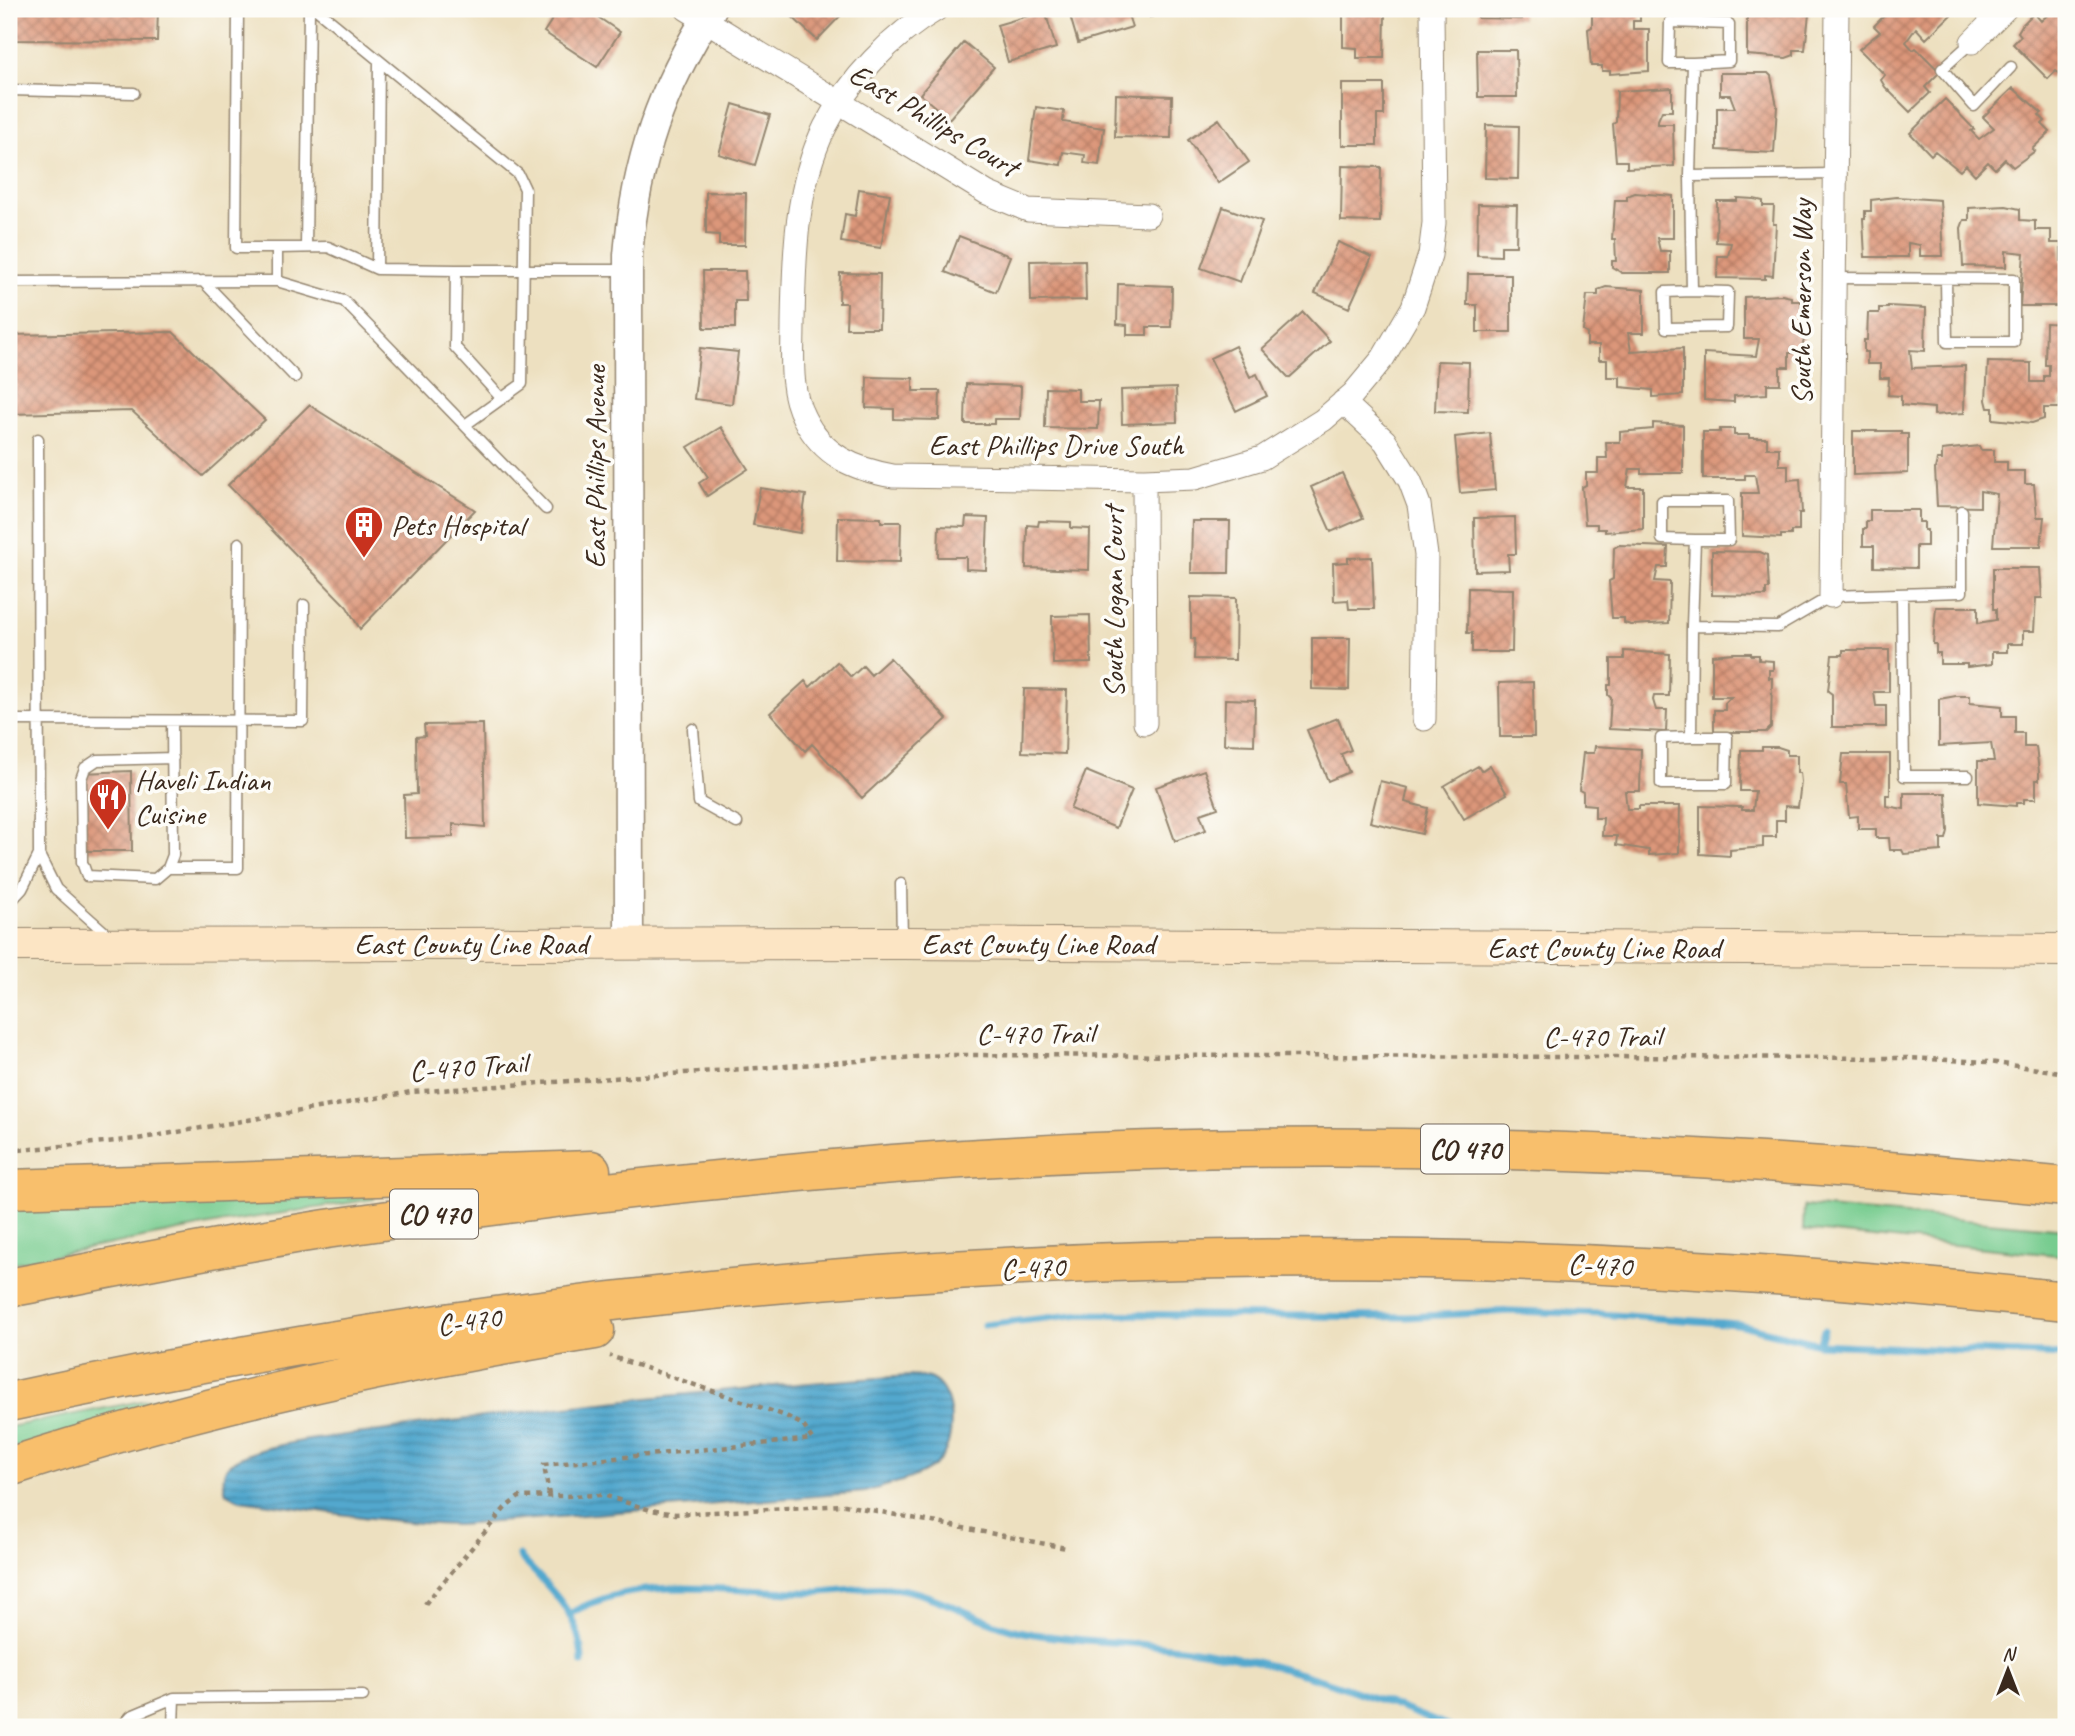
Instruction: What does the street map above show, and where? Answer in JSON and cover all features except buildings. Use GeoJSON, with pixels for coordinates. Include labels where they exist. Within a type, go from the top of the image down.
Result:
{"type":"FeatureCollection","features":[{"type":"Feature","properties":{"kind":"highway","name":"CO 470"},"geometry":{"type":"LineString","coordinates":[[9,1288],[221,1247],[447,1212],[678,1183],[863,1167],[1199,1150],[1499,1149],[1801,1163],[2066,1186]]}},
{"type":"Feature","properties":{"kind":"highway"},"geometry":{"type":"LineString","coordinates":[[9,1189],[566,1171],[837,1156],[863,1167]]}},
{"type":"Feature","properties":{"kind":"highway","name":"C-470"},"geometry":{"type":"LineString","coordinates":[[9,1402],[343,1340],[529,1313],[806,1282],[1039,1268],[1309,1259],[1558,1263],[1759,1273],[2066,1301]]}},
{"type":"Feature","properties":{"kind":"highway"},"geometry":{"type":"LineString","coordinates":[[9,1467],[119,1433],[310,1385],[590,1331],[799,1304],[977,1290],[1039,1268]]}},
{"type":"Feature","properties":{"kind":"main road","name":"East County Line Road"},"geometry":{"type":"LineString","coordinates":[[9,945],[902,943],[2066,950]]}},
{"type":"Feature","properties":{"kind":"street","name":"East Phillips Drive South"},"geometry":{"type":"LineString","coordinates":[[937,9],[892,42],[841,102],[824,129],[801,204],[794,247],[793,371],[797,401],[814,435],[842,461],[863,471],[893,476],[1144,480],[1195,478],[1262,458],[1301,436],[1343,402],[1383,358],[1404,324],[1430,255],[1434,223],[1432,9]]}},
{"type":"Feature","properties":{"kind":"street","name":"South Emerson Way"},"geometry":{"type":"LineString","coordinates":[[1831,596],[1833,174],[1837,9]]}},
{"type":"Feature","properties":{"kind":"street"},"geometry":{"type":"LineString","coordinates":[[1972,42],[2006,9]]}},
{"type":"Feature","properties":{"kind":"street","name":"East Phillips Court"},"geometry":{"type":"LineString","coordinates":[[701,13],[987,193],[1028,211],[1148,215]]}},
{"type":"Feature","properties":{"kind":"street","name":"East Phillips Avenue"},"geometry":{"type":"LineString","coordinates":[[629,944],[628,270],[631,216],[640,164],[668,86],[701,13]]}},
{"type":"Feature","properties":{"kind":"street"},"geometry":{"type":"LineString","coordinates":[[1343,402],[1385,441],[1410,481],[1419,505],[1426,555],[1424,719]]}},
{"type":"Feature","properties":{"kind":"street","name":"South Logan Court"},"geometry":{"type":"LineString","coordinates":[[1144,480],[1145,723]]}},
{"type":"Feature","properties":{"kind":"lane"},"geometry":{"type":"LineString","coordinates":[[238,9],[236,248],[328,247],[377,269],[628,270]]}},
{"type":"Feature","properties":{"kind":"lane"},"geometry":{"type":"LineString","coordinates":[[306,247],[309,9]]}},
{"type":"Feature","properties":{"kind":"lane"},"geometry":{"type":"LineString","coordinates":[[316,9],[518,174],[524,189],[522,384],[465,425]]}},
{"type":"Feature","properties":{"kind":"lane"},"geometry":{"type":"LineString","coordinates":[[1670,22],[1729,24],[1729,61],[1693,62],[1669,62],[1670,22]]}},
{"type":"Feature","properties":{"kind":"lane"},"geometry":{"type":"LineString","coordinates":[[1972,42],[1942,69],[1974,106],[2011,67]]}},
{"type":"Feature","properties":{"kind":"lane"},"geometry":{"type":"LineString","coordinates":[[377,269],[379,61]]}},
{"type":"Feature","properties":{"kind":"lane"},"geometry":{"type":"LineString","coordinates":[[1692,291],[1690,176],[1693,62]]}},
{"type":"Feature","properties":{"kind":"lane"},"geometry":{"type":"LineString","coordinates":[[9,90],[134,93]]}},
{"type":"Feature","properties":{"kind":"lane"},"geometry":{"type":"LineString","coordinates":[[1690,176],[1833,174]]}},
{"type":"Feature","properties":{"kind":"lane"},"geometry":{"type":"LineString","coordinates":[[277,248],[277,281]]}},
{"type":"Feature","properties":{"kind":"lane"},"geometry":{"type":"LineString","coordinates":[[456,270],[455,347],[502,399]]}},
{"type":"Feature","properties":{"kind":"lane"},"geometry":{"type":"LineString","coordinates":[[1832,278],[2014,279],[2014,342],[1947,342],[1946,279]]}},
{"type":"Feature","properties":{"kind":"lane"},"geometry":{"type":"LineString","coordinates":[[203,281],[295,377]]}},
{"type":"Feature","properties":{"kind":"lane"},"geometry":{"type":"LineString","coordinates":[[9,282],[277,281],[344,301],[546,509]]}},
{"type":"Feature","properties":{"kind":"lane"},"geometry":{"type":"LineString","coordinates":[[1692,291],[1728,292],[1727,327],[1666,328],[1665,292],[1692,291]]}},
{"type":"Feature","properties":{"kind":"lane"},"geometry":{"type":"LineString","coordinates":[[38,439],[39,855],[56,889],[120,946]]}},
{"type":"Feature","properties":{"kind":"lane"},"geometry":{"type":"LineString","coordinates":[[1662,501],[1728,501],[1729,540],[1695,540],[1662,539],[1662,501]]}},
{"type":"Feature","properties":{"kind":"lane"},"geometry":{"type":"LineString","coordinates":[[1692,626],[1778,626],[1831,596],[1962,592],[1962,511]]}},
{"type":"Feature","properties":{"kind":"lane"},"geometry":{"type":"LineString","coordinates":[[1691,737],[1695,540]]}},
{"type":"Feature","properties":{"kind":"lane"},"geometry":{"type":"LineString","coordinates":[[168,868],[238,868],[239,543]]}},
{"type":"Feature","properties":{"kind":"lane"},"geometry":{"type":"LineString","coordinates":[[1902,594],[1903,776],[1968,776]]}},
{"type":"Feature","properties":{"kind":"lane"},"geometry":{"type":"LineString","coordinates":[[9,720],[303,721],[304,605]]}},
{"type":"Feature","properties":{"kind":"lane"},"geometry":{"type":"LineString","coordinates":[[172,720],[173,758],[173,855],[168,868],[155,879],[88,876],[82,862],[81,779],[85,768],[97,760],[173,758]]}},
{"type":"Feature","properties":{"kind":"lane"},"geometry":{"type":"LineString","coordinates":[[693,729],[699,803],[737,823]]}},
{"type":"Feature","properties":{"kind":"lane"},"geometry":{"type":"LineString","coordinates":[[1691,737],[1727,737],[1726,784],[1661,784],[1661,738],[1691,737]]}},
{"type":"Feature","properties":{"kind":"lane"},"geometry":{"type":"LineString","coordinates":[[9,903],[22,889],[39,855]]}},
{"type":"Feature","properties":{"kind":"lane"},"geometry":{"type":"LineString","coordinates":[[901,884],[902,943]]}},
{"type":"Feature","properties":{"kind":"lane"},"geometry":{"type":"LineString","coordinates":[[121,1727],[131,1716],[174,1698],[363,1696]]}},
{"type":"Feature","properties":{"kind":"lane"},"geometry":{"type":"LineString","coordinates":[[173,1727],[174,1698]]}},
{"type":"Feature","properties":{"kind":"path","name":"C-470 Trail"},"geometry":{"type":"LineString","coordinates":[[9,1151],[137,1139],[411,1092],[945,1055],[1907,1058],[1989,1062],[2066,1073]]}},
{"type":"Feature","properties":{"kind":"path"},"geometry":{"type":"LineString","coordinates":[[550,1495],[544,1465],[813,1439],[803,1425],[786,1416],[618,1360],[599,1348],[590,1331]]}},
{"type":"Feature","properties":{"kind":"path"},"geometry":{"type":"LineString","coordinates":[[425,1604],[515,1499],[524,1496],[603,1495],[650,1510],[676,1514],[845,1505],[1066,1548]]}},
{"type":"Feature","properties":{"kind":"green space"},"geometry":{"type":"Polygon","coordinates":[[[374,1194],[374,1199],[225,1222],[9,1264],[9,1207],[374,1194]]]}},
{"type":"Feature","properties":{"kind":"green space"},"geometry":{"type":"Polygon","coordinates":[[[1804,1206],[2066,1229],[2066,1256],[1803,1230],[1804,1206]]]}},
{"type":"Feature","properties":{"kind":"green space"},"geometry":{"type":"Polygon","coordinates":[[[228,1384],[230,1390],[9,1449],[9,1427],[228,1384]]]}},
{"type":"Feature","properties":{"kind":"water"},"geometry":{"type":"Polygon","coordinates":[[[909,1376],[931,1379],[945,1394],[951,1417],[951,1430],[945,1453],[924,1472],[865,1492],[457,1525],[375,1519],[240,1500],[226,1493],[224,1485],[227,1467],[243,1456],[302,1441],[644,1398],[909,1376]]]}},
{"type":"Feature","properties":{"kind":"waterway"},"geometry":{"type":"LineString","coordinates":[[984,1325],[1082,1314],[1408,1317],[1511,1311],[1738,1324],[1819,1344],[2066,1355]]}},
{"type":"Feature","properties":{"kind":"waterway"},"geometry":{"type":"LineString","coordinates":[[1819,1344],[1824,1330]]}},
{"type":"Feature","properties":{"kind":"waterway"},"geometry":{"type":"LineString","coordinates":[[519,1556],[553,1591],[570,1616],[581,1646],[582,1663]]}},
{"type":"Feature","properties":{"kind":"waterway"},"geometry":{"type":"LineString","coordinates":[[571,1613],[600,1600],[630,1592],[661,1589],[789,1592],[902,1589],[928,1596],[995,1624],[1023,1632],[1068,1639],[1184,1648],[1269,1665],[1360,1693],[1449,1727]]}},
{"type":"Feature","properties":{"kind":"place","name":"Pets Hospital"},"geometry":{"type":"Point","coordinates":[364,559]}},
{"type":"Feature","properties":{"kind":"place","name":"Haveli Indian Cuisine"},"geometry":{"type":"Point","coordinates":[108,831]}}]}
